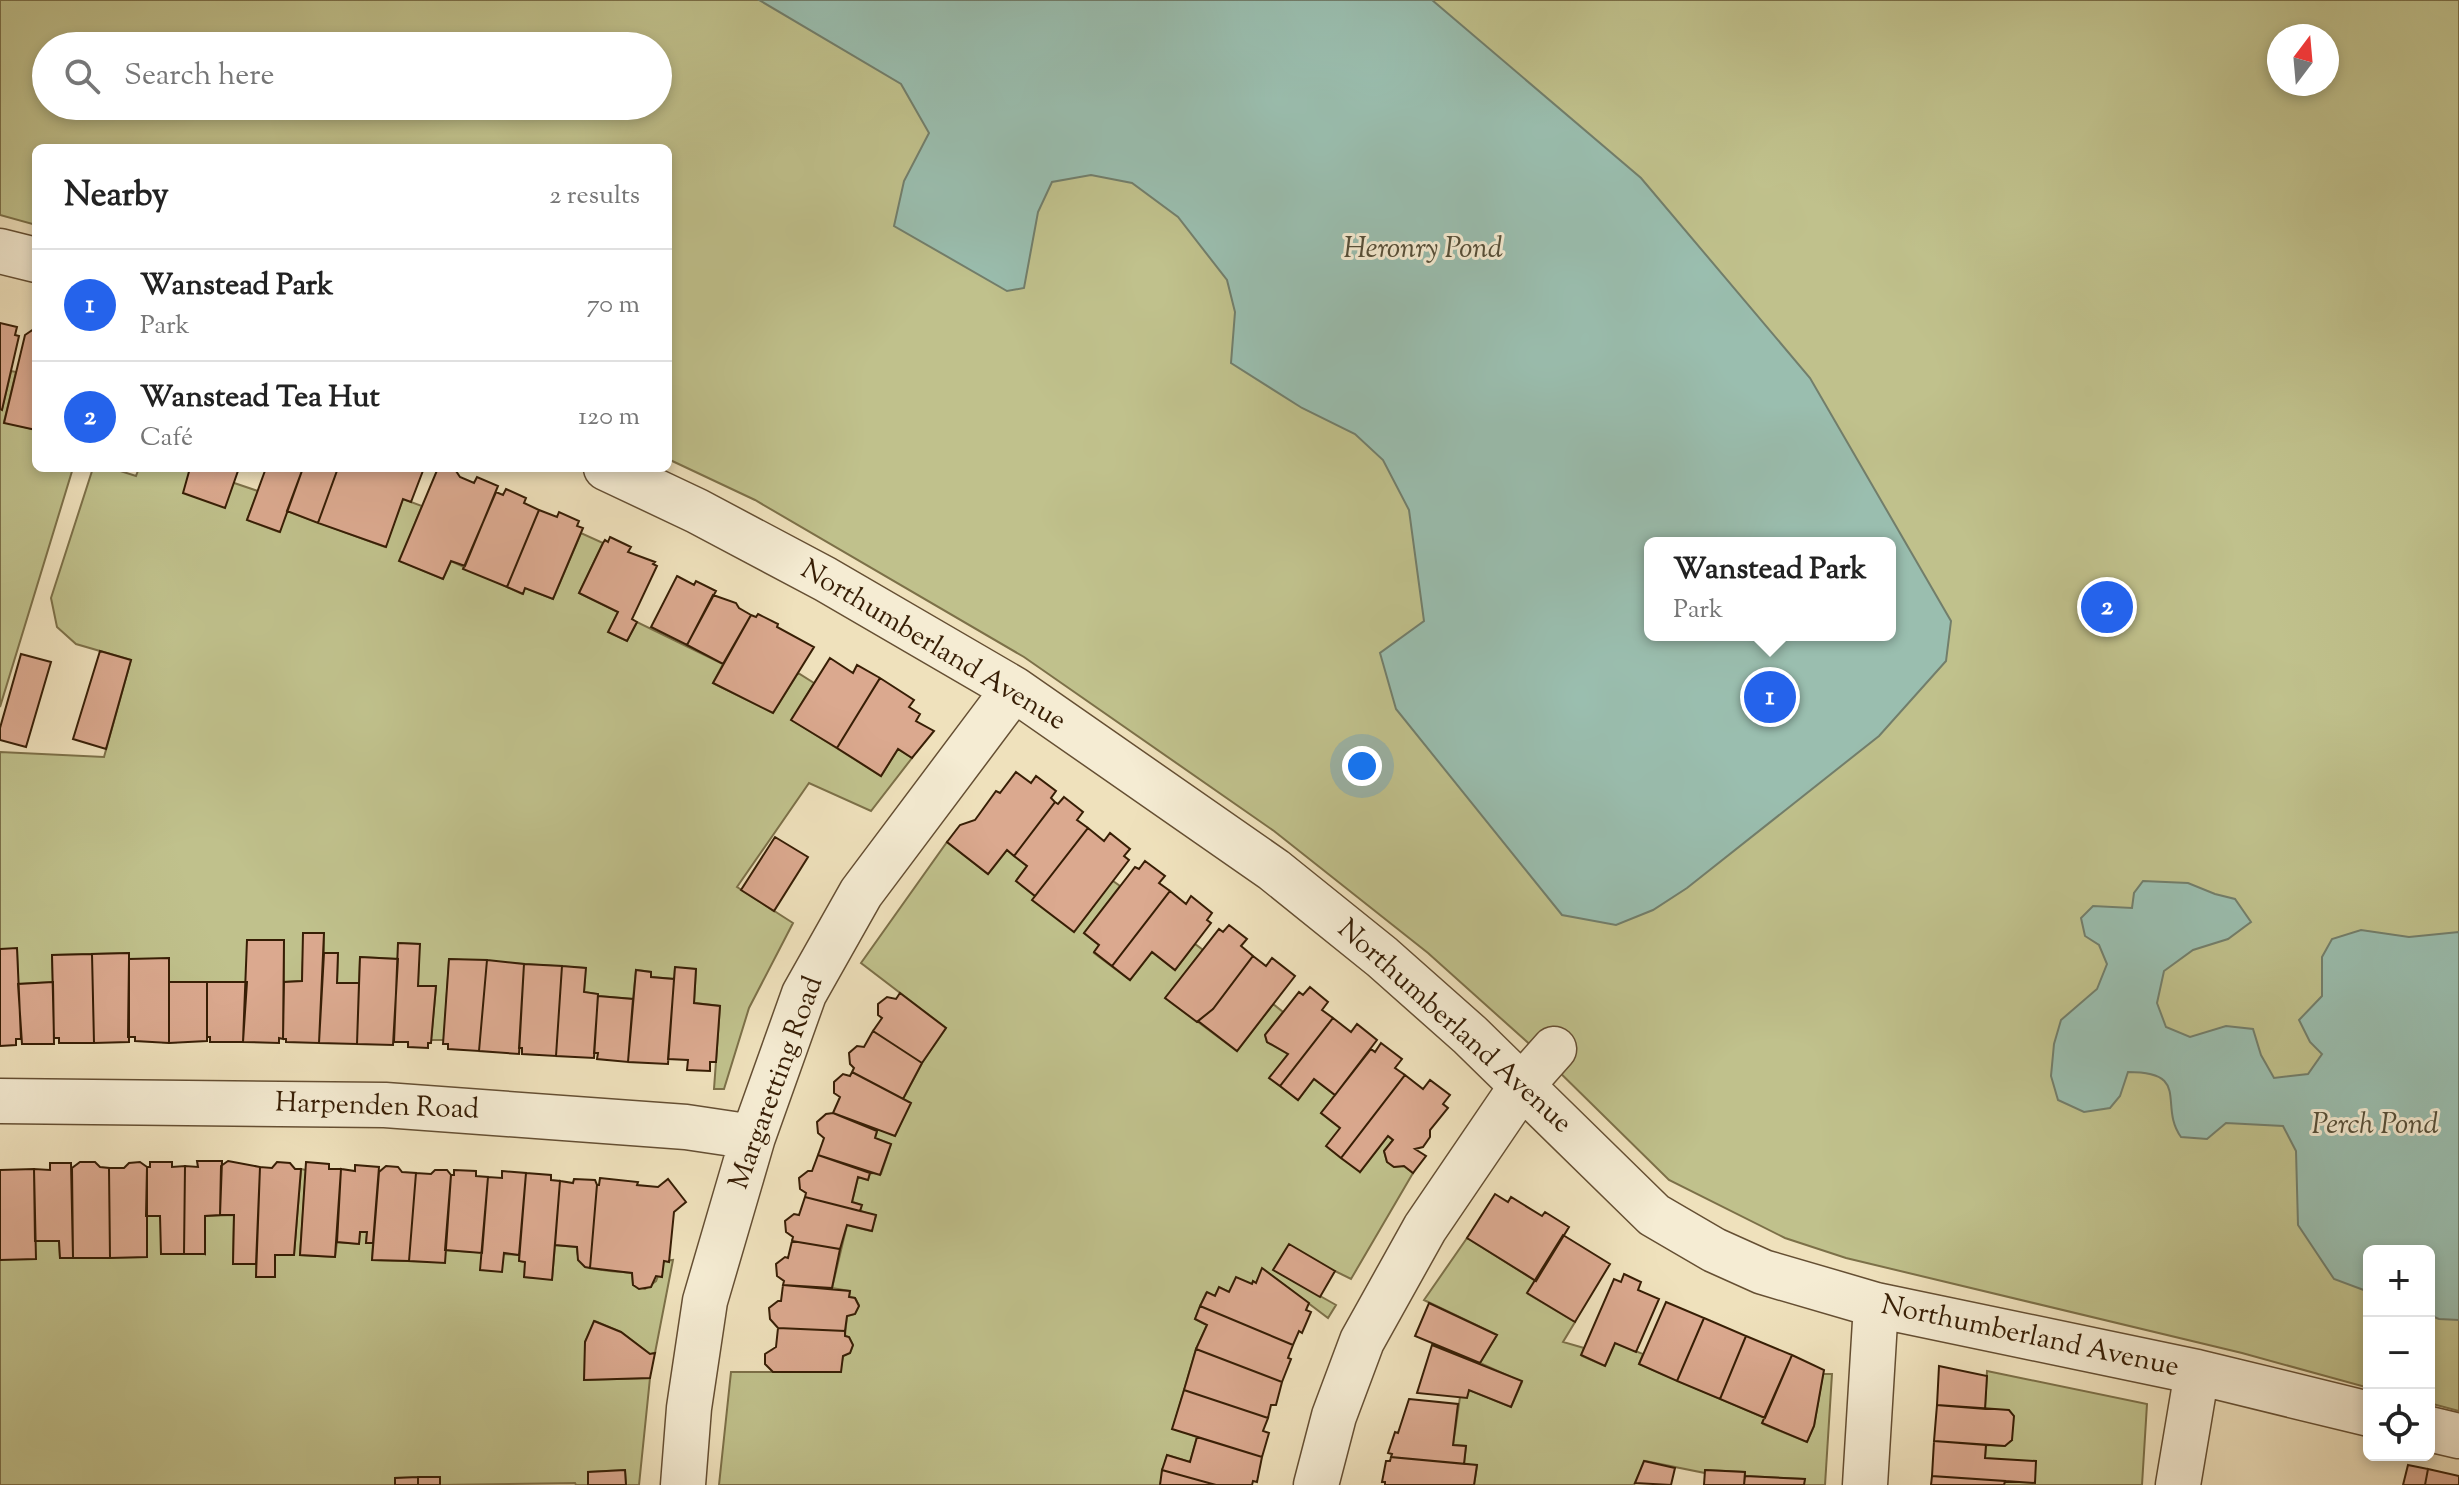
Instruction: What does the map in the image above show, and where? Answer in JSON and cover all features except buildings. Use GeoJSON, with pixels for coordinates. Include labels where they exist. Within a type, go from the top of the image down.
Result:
{"type":"FeatureCollection","features":[{"type":"Feature","properties":{"kind":"street"},"geometry":{"type":"LineString","coordinates":[[0,251],[32,259]]}},
{"type":"Feature","properties":{"kind":"street","name":"Northumberland Avenue"},"geometry":{"type":"LineString","coordinates":[[614,472],[697,511],[825,579],[1014,689],[1274,870],[1382,957],[1523,1084],[1654,1215],[1714,1250],[1763,1272],[1876,1305],[2197,1372],[2363,1413]]}},
{"type":"Feature","properties":{"kind":"street","name":"Margaretting Road"},"geometry":{"type":"LineString","coordinates":[[683,1485],[689,1408],[705,1301],[753,1137],[804,994],[861,893],[1014,689]]}},
{"type":"Feature","properties":{"kind":"street"},"geometry":{"type":"LineString","coordinates":[[1316,1485],[1334,1416],[1362,1341],[1425,1228],[1523,1084],[1554,1049]]}},
{"type":"Feature","properties":{"kind":"street","name":"Harpenden Road"},"geometry":{"type":"LineString","coordinates":[[0,1101],[385,1105],[686,1127],[753,1137]]}},
{"type":"Feature","properties":{"kind":"street"},"geometry":{"type":"LineString","coordinates":[[1865,1485],[1876,1305]]}},
{"type":"Feature","properties":{"kind":"street"},"geometry":{"type":"LineString","coordinates":[[2178,1485],[2197,1372]]}},
{"type":"Feature","properties":{"kind":"street"},"geometry":{"type":"LineString","coordinates":[[2435,1430],[2459,1436]]}},
{"type":"Feature","properties":{"kind":"green space"},"geometry":{"type":"Polygon","coordinates":[[[0,0],[2459,0],[2459,1411],[2435,1405],[2435,1245],[2363,1245],[2363,1386],[2242,1353],[1846,1258],[1785,1238],[1669,1180],[1545,1058],[1428,953],[1274,831],[1024,657],[755,500],[672,461],[672,144],[32,144],[32,224],[0,215],[0,0]]]}},
{"type":"Feature","properties":{"kind":"green space"},"geometry":{"type":"Polygon","coordinates":[[[11,371],[16,372],[4,422],[32,429],[32,472],[72,472],[0,707],[0,409],[11,371]]]}},
{"type":"Feature","properties":{"kind":"green space"},"geometry":{"type":"Polygon","coordinates":[[[92,472],[124,472],[136,476],[138,472],[202,472],[258,491],[247,520],[279,532],[287,511],[385,547],[403,499],[422,506],[400,561],[443,579],[451,561],[522,594],[525,588],[553,599],[581,533],[603,543],[579,593],[618,612],[609,632],[627,641],[637,622],[723,664],[713,683],[773,713],[798,673],[814,683],[792,720],[881,776],[898,749],[912,758],[871,811],[809,783],[737,887],[793,923],[749,1008],[724,1089],[714,1089],[720,1006],[694,1003],[696,969],[675,968],[674,979],[651,977],[651,972],[636,970],[633,999],[584,992],[585,968],[449,959],[444,1040],[431,1040],[436,987],[418,986],[419,944],[399,943],[398,959],[360,957],[359,983],[337,983],[338,953],[324,953],[324,933],[304,933],[302,981],[284,982],[284,940],[247,940],[247,982],[169,982],[169,959],[129,959],[129,953],[52,955],[53,982],[18,984],[17,949],[0,949],[0,752],[104,757],[131,660],[76,644],[57,627],[51,598],[92,472]]]}},
{"type":"Feature","properties":{"kind":"green space"},"geometry":{"type":"Polygon","coordinates":[[[947,842],[988,874],[1007,850],[1027,866],[1016,881],[1035,896],[1113,881],[1120,886],[1084,933],[1099,945],[1094,953],[1130,980],[1152,952],[1175,970],[1195,944],[1203,950],[1166,998],[1237,1051],[1273,1004],[1283,1012],[1265,1035],[1267,1042],[1288,1054],[1270,1078],[1298,1100],[1314,1079],[1335,1095],[1321,1113],[1340,1128],[1360,1172],[1388,1136],[1393,1140],[1384,1151],[1387,1162],[1394,1167],[1404,1166],[1413,1173],[1351,1279],[1335,1271],[1274,1270],[1336,1305],[1328,1318],[1263,1269],[1256,1283],[1253,1281],[1229,1292],[1219,1287],[1215,1296],[1206,1293],[1195,1319],[1207,1325],[1196,1349],[1173,1428],[1197,1437],[1190,1462],[1167,1455],[1160,1485],[719,1485],[731,1372],[840,1372],[843,1356],[850,1353],[853,1345],[845,1336],[847,1316],[855,1314],[859,1305],[855,1298],[849,1297],[850,1291],[832,1288],[847,1225],[871,1231],[876,1216],[860,1211],[861,1205],[852,1202],[858,1177],[868,1180],[870,1173],[881,1174],[891,1144],[875,1138],[878,1128],[895,1136],[910,1103],[903,1099],[946,1028],[861,963],[947,842]]]}},
{"type":"Feature","properties":{"kind":"green space"},"geometry":{"type":"Polygon","coordinates":[[[301,1169],[306,1170],[300,1255],[335,1257],[337,1242],[359,1244],[360,1232],[367,1232],[366,1243],[373,1243],[372,1260],[444,1262],[445,1250],[519,1255],[519,1261],[525,1262],[525,1277],[552,1279],[555,1245],[577,1247],[578,1256],[588,1266],[632,1273],[633,1285],[645,1289],[656,1281],[664,1261],[673,1260],[655,1353],[650,1354],[621,1332],[595,1321],[585,1342],[585,1380],[650,1378],[639,1485],[626,1485],[625,1470],[588,1472],[588,1485],[440,1485],[439,1477],[395,1478],[395,1485],[0,1485],[0,1260],[35,1241],[59,1241],[60,1258],[146,1257],[146,1216],[160,1216],[205,1254],[205,1216],[234,1215],[233,1264],[256,1264],[256,1277],[275,1277],[275,1255],[294,1255],[301,1169]]]}},
{"type":"Feature","properties":{"kind":"green space"},"geometry":{"type":"Polygon","coordinates":[[[1467,1238],[1536,1281],[1528,1294],[1575,1322],[1563,1342],[1584,1348],[1582,1356],[1605,1366],[1615,1343],[1643,1354],[1639,1364],[1765,1418],[1763,1424],[1807,1442],[1814,1426],[1823,1374],[1832,1374],[1825,1485],[1804,1485],[1804,1479],[1745,1476],[1745,1472],[1706,1470],[1705,1473],[1645,1461],[1634,1485],[1474,1485],[1477,1466],[1464,1464],[1466,1446],[1453,1445],[1460,1397],[1467,1397],[1469,1390],[1511,1407],[1522,1382],[1480,1363],[1497,1335],[1424,1300],[1467,1238]]]}},
{"type":"Feature","properties":{"kind":"green space"},"geometry":{"type":"Polygon","coordinates":[[[1987,1371],[2147,1404],[2142,1485],[2004,1485],[2005,1481],[1985,1458],[1986,1445],[2004,1446],[2012,1440],[1985,1409],[1987,1371]]]}},
{"type":"Feature","properties":{"kind":"water","name":"Heronry Pond"},"geometry":{"type":"Polygon","coordinates":[[[759,0],[1432,0],[1641,178],[1810,378],[1951,621],[1946,661],[1879,736],[1687,888],[1653,910],[1616,925],[1562,915],[1396,709],[1380,653],[1424,621],[1409,510],[1383,460],[1355,434],[1302,408],[1231,363],[1235,312],[1227,280],[1178,217],[1132,183],[1091,175],[1052,182],[1038,212],[1024,288],[1007,291],[894,226],[904,181],[929,133],[901,84],[759,0]]]}},
{"type":"Feature","properties":{"kind":"water","name":"Perch Pond"},"geometry":{"type":"Polygon","coordinates":[[[2143,881],[2188,883],[2235,899],[2251,922],[2228,939],[2193,950],[2164,971],[2157,1003],[2166,1027],[2190,1037],[2226,1026],[2253,1029],[2261,1055],[2274,1078],[2308,1074],[2322,1054],[2310,1042],[2299,1020],[2322,996],[2322,957],[2332,939],[2361,930],[2409,937],[2459,932],[2459,1320],[2435,1317],[2435,1245],[2363,1245],[2363,1290],[2334,1279],[2298,1225],[2296,1151],[2283,1126],[2226,1123],[2207,1139],[2181,1137],[2175,1125],[2167,1084],[2148,1073],[2128,1072],[2120,1096],[2110,1108],[2084,1112],[2058,1100],[2051,1076],[2054,1044],[2061,1020],[2097,989],[2107,964],[2099,945],[2085,936],[2081,918],[2093,906],[2132,908],[2134,893],[2143,881]]]}},
{"type":"Feature","properties":{"kind":"place","name":"Wanstead Tea Hut"},"geometry":{"type":"Point","coordinates":[2107,607]}},
{"type":"Feature","properties":{"kind":"place","name":"Wanstead Park"},"geometry":{"type":"Point","coordinates":[1770,697]}}]}
